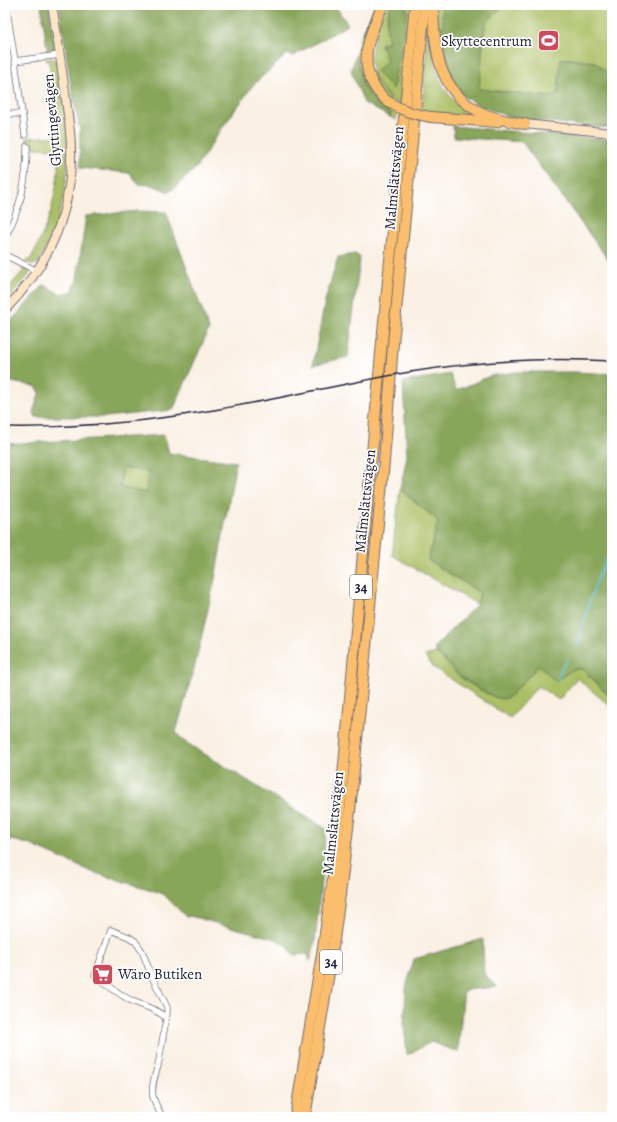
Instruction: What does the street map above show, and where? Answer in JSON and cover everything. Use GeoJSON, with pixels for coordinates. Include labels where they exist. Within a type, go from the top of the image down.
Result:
{"type":"FeatureCollection","features":[{"type":"Feature","properties":{"kind":"highway"},"geometry":{"type":"LineString","coordinates":[[383,5],[367,44],[366,57],[367,70],[371,81],[378,92],[387,101],[399,109],[413,114],[431,117],[525,124]]}},
{"type":"Feature","properties":{"kind":"highway","name":"Malmslättsvägen"},"geometry":{"type":"LineString","coordinates":[[295,1117],[332,885],[365,544],[382,342],[415,5]]}},
{"type":"Feature","properties":{"kind":"highway","name":"Malmslättsvägen"},"geometry":{"type":"LineString","coordinates":[[305,1117],[338,910],[350,811],[384,462],[393,344],[425,5]]}},
{"type":"Feature","properties":{"kind":"highway"},"geometry":{"type":"LineString","coordinates":[[433,5],[436,48],[439,62],[448,85],[462,100],[481,112],[504,120],[525,124]]}},
{"type":"Feature","properties":{"kind":"highway"},"geometry":{"type":"LineString","coordinates":[[312,1117],[315,1057]]}},
{"type":"Feature","properties":{"kind":"highway"},"geometry":{"type":"LineString","coordinates":[[290,1117],[299,1091]]}},
{"type":"Feature","properties":{"kind":"street"},"geometry":{"type":"LineString","coordinates":[[6,5],[25,135]]}},
{"type":"Feature","properties":{"kind":"street","name":"Glyttingevägen"},"geometry":{"type":"LineString","coordinates":[[5,310],[25,288],[48,252],[62,219],[68,193],[71,148],[60,55],[52,5]]}},
{"type":"Feature","properties":{"kind":"street"},"geometry":{"type":"LineString","coordinates":[[15,61],[60,55]]}},
{"type":"Feature","properties":{"kind":"street"},"geometry":{"type":"LineString","coordinates":[[5,114],[22,114]]}},
{"type":"Feature","properties":{"kind":"street"},"geometry":{"type":"LineString","coordinates":[[525,124],[612,133]]}},
{"type":"Feature","properties":{"kind":"street"},"geometry":{"type":"LineString","coordinates":[[5,237],[19,207],[24,190],[27,146]]}},
{"type":"Feature","properties":{"kind":"street"},"geometry":{"type":"LineString","coordinates":[[5,255],[37,271]]}},
{"type":"Feature","properties":{"kind":"street"},"geometry":{"type":"LineString","coordinates":[[162,1117],[153,1097],[153,1086],[162,1048],[167,1011],[165,1002],[152,977],[142,951],[135,941],[111,930],[95,975],[115,991],[132,1001],[157,1011],[166,1018]]}},
{"type":"Feature","properties":{"kind":"green space"},"geometry":{"type":"Polygon","coordinates":[[[41,5],[49,5],[55,49],[51,53],[44,54],[47,49],[41,5]]]}},
{"type":"Feature","properties":{"kind":"green space"},"geometry":{"type":"Polygon","coordinates":[[[59,5],[335,5],[348,25],[293,56],[287,54],[253,85],[196,168],[169,192],[152,185],[138,184],[129,173],[80,168],[80,130],[72,92],[59,5]]]}},
{"type":"Feature","properties":{"kind":"green space"},"geometry":{"type":"Polygon","coordinates":[[[375,5],[379,5],[362,60],[398,112],[396,120],[390,117],[391,113],[377,104],[364,87],[356,54],[360,37],[375,5]]]}},
{"type":"Feature","properties":{"kind":"green space"},"geometry":{"type":"Polygon","coordinates":[[[387,5],[392,5],[389,9],[387,18],[389,42],[381,44],[387,61],[377,71],[392,88],[407,11],[405,5],[410,5],[401,105],[391,100],[374,78],[370,58],[379,20],[387,5]]]}},
{"type":"Feature","properties":{"kind":"green space"},"geometry":{"type":"Polygon","coordinates":[[[392,5],[405,5],[407,11],[393,89],[376,71],[387,61],[381,44],[389,42],[386,26],[392,5]]]}},
{"type":"Feature","properties":{"kind":"green space"},"geometry":{"type":"Polygon","coordinates":[[[436,5],[442,5],[443,36],[449,66],[461,95],[452,84],[441,56],[436,5]]]}},
{"type":"Feature","properties":{"kind":"green space"},"geometry":{"type":"Polygon","coordinates":[[[442,5],[507,5],[495,13],[485,24],[479,89],[551,97],[558,93],[561,58],[595,62],[612,77],[612,128],[513,118],[480,106],[461,95],[449,66],[443,36],[442,5]]]}},
{"type":"Feature","properties":{"kind":"green space","name":"Skyttecentrum"},"geometry":{"type":"Polygon","coordinates":[[[507,5],[604,5],[612,13],[612,77],[595,62],[561,58],[558,93],[551,97],[478,89],[485,24],[495,13],[507,5]]]}},
{"type":"Feature","properties":{"kind":"green space"},"geometry":{"type":"Polygon","coordinates":[[[429,20],[435,63],[442,84],[455,101],[484,119],[422,111],[429,20]]]}},
{"type":"Feature","properties":{"kind":"green space"},"geometry":{"type":"Polygon","coordinates":[[[356,54],[364,87],[377,104],[391,113],[390,117],[364,103],[351,71],[356,54]]]}},
{"type":"Feature","properties":{"kind":"green space"},"geometry":{"type":"Polygon","coordinates":[[[52,58],[57,62],[64,106],[68,165],[64,194],[56,223],[38,263],[33,265],[25,261],[30,260],[48,220],[55,193],[59,164],[59,149],[34,148],[34,144],[27,144],[27,138],[60,136],[49,63],[45,59],[52,58]]]}},
{"type":"Feature","properties":{"kind":"green space"},"geometry":{"type":"Polygon","coordinates":[[[453,126],[612,140],[612,265],[522,142],[454,137],[453,126]]]}},
{"type":"Feature","properties":{"kind":"green space"},"geometry":{"type":"Polygon","coordinates":[[[138,211],[166,212],[209,329],[173,410],[105,417],[36,417],[33,412],[40,392],[35,386],[5,381],[5,327],[44,285],[60,294],[72,292],[77,279],[86,216],[138,211]]]}},
{"type":"Feature","properties":{"kind":"green space"},"geometry":{"type":"Polygon","coordinates":[[[355,254],[360,257],[348,357],[313,365],[325,301],[338,257],[355,254]]]}},
{"type":"Feature","properties":{"kind":"green space"},"geometry":{"type":"Polygon","coordinates":[[[22,267],[29,271],[29,275],[13,293],[5,305],[5,292],[23,271],[22,267]]]}},
{"type":"Feature","properties":{"kind":"green space"},"geometry":{"type":"Polygon","coordinates":[[[516,372],[575,372],[612,374],[612,698],[582,669],[574,669],[555,681],[539,665],[510,696],[504,699],[497,698],[459,676],[444,659],[436,653],[434,647],[477,604],[480,593],[428,560],[438,521],[400,489],[407,456],[403,382],[450,374],[456,390],[490,376],[516,372]]]}},
{"type":"Feature","properties":{"kind":"green space"},"geometry":{"type":"Polygon","coordinates":[[[164,435],[169,453],[236,462],[215,579],[195,665],[176,732],[182,740],[326,829],[315,944],[310,961],[308,955],[292,954],[288,947],[276,939],[190,916],[186,917],[164,895],[155,891],[92,872],[31,845],[5,838],[5,444],[164,435]],[[123,468],[120,487],[146,493],[148,472],[123,468]]]}},
{"type":"Feature","properties":{"kind":"green space"},"geometry":{"type":"Polygon","coordinates":[[[122,468],[148,471],[146,493],[120,487],[122,468]]]}},
{"type":"Feature","properties":{"kind":"green space"},"geometry":{"type":"Polygon","coordinates":[[[400,489],[438,521],[428,560],[480,593],[477,604],[392,555],[400,489]]]}},
{"type":"Feature","properties":{"kind":"green space"},"geometry":{"type":"Polygon","coordinates":[[[436,653],[462,679],[494,697],[500,698],[510,696],[539,665],[568,672],[574,669],[582,669],[612,698],[612,708],[577,678],[559,700],[538,686],[510,718],[433,667],[425,656],[436,653]]]}},
{"type":"Feature","properties":{"kind":"green space"},"geometry":{"type":"Polygon","coordinates":[[[483,939],[484,973],[497,987],[464,990],[458,1052],[431,1042],[407,1055],[404,1025],[406,987],[414,959],[483,939]]]}},
{"type":"Feature","properties":{"kind":"waterway"},"geometry":{"type":"LineString","coordinates":[[577,647],[595,584],[612,549]]}},
{"type":"Feature","properties":{"kind":"waterway"},"geometry":{"type":"LineString","coordinates":[[558,679],[561,669],[568,659]]}},
{"type":"Feature","properties":{"kind":"railway"},"geometry":{"type":"LineString","coordinates":[[5,427],[72,426],[161,418],[211,411],[410,372],[460,365],[561,359],[612,361]]}},
{"type":"Feature","properties":{"kind":"place","name":"Skyttecentrum"},"geometry":{"type":"Point","coordinates":[548,41]}},
{"type":"Feature","properties":{"kind":"place","name":"Wäro Butiken"},"geometry":{"type":"Point","coordinates":[102,974]}}]}
